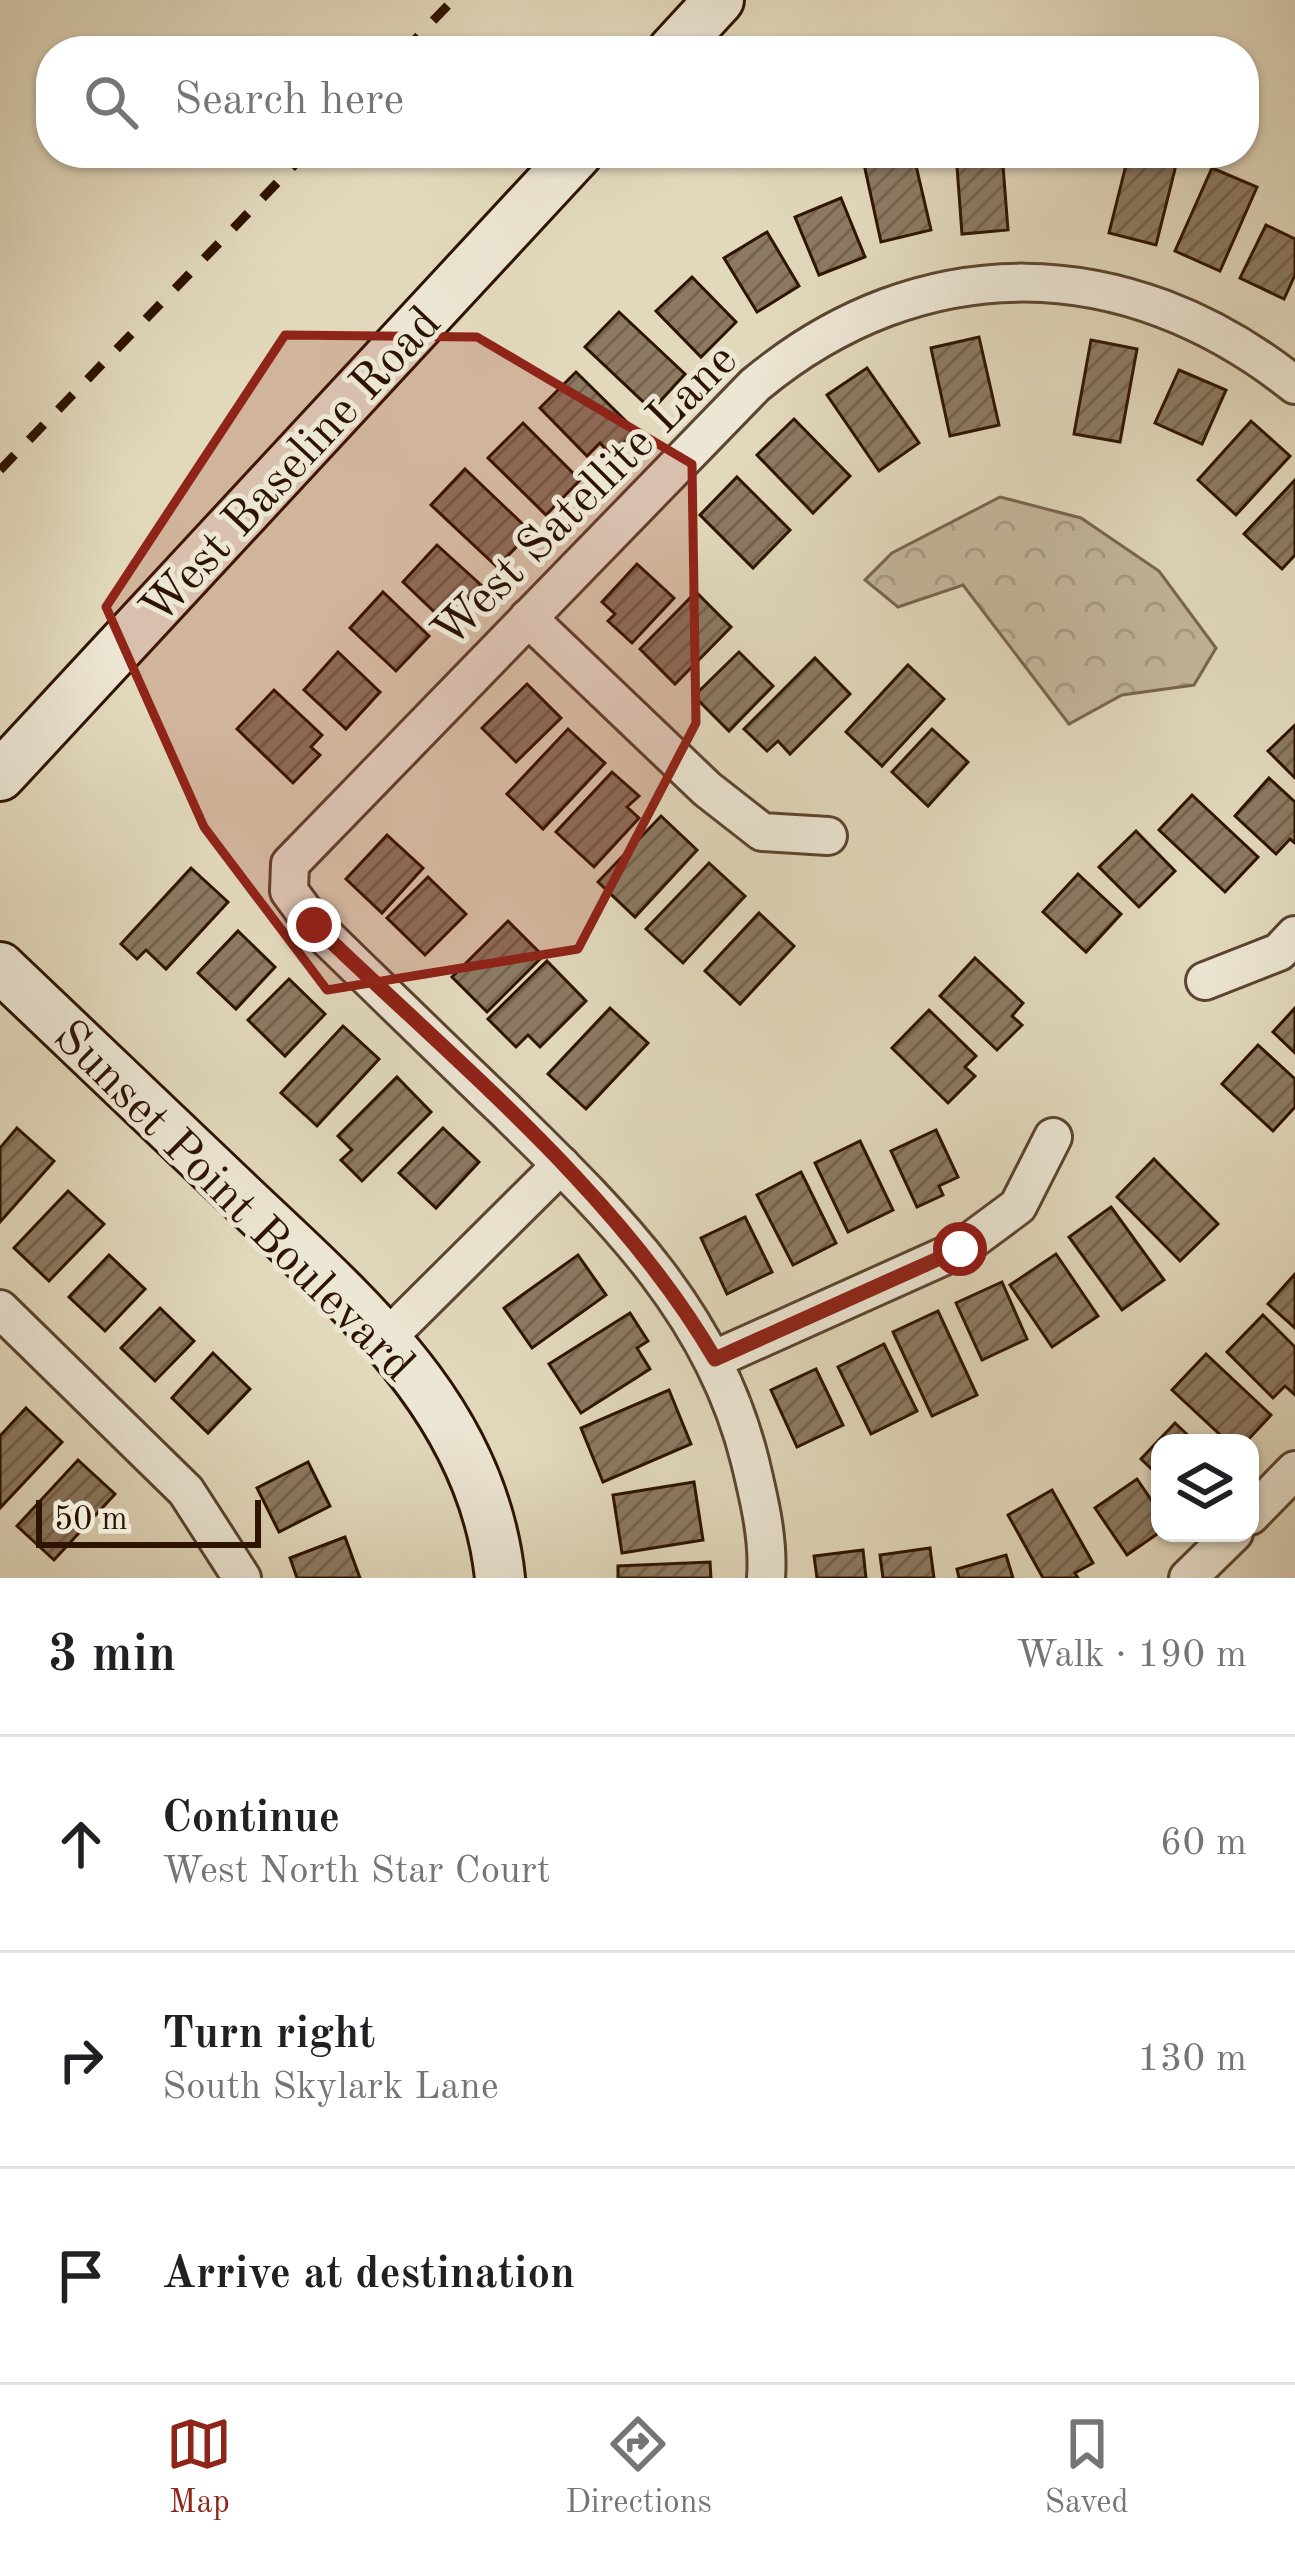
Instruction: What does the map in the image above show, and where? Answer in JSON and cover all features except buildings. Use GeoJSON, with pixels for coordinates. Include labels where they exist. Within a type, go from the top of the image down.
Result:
{"type":"FeatureCollection","features":[{"type":"Feature","properties":{"kind":"main road"},"geometry":{"type":"LineString","coordinates":[[686,36],[719,0]]}},
{"type":"Feature","properties":{"kind":"main road","name":"West Baseline Road"},"geometry":{"type":"LineString","coordinates":[[0,776],[564,168]]}},
{"type":"Feature","properties":{"kind":"main road","name":"Sunset Point Boulevard"},"geometry":{"type":"LineString","coordinates":[[0,967],[388,1337],[456,1435],[484,1494],[500,1578]]}},
{"type":"Feature","properties":{"kind":"street","name":"West Satellite Lane"},"geometry":{"type":"LineString","coordinates":[[561,1165],[314,925],[286,881],[300,850],[755,385],[830,330],[913,297],[959,286],[1017,283],[1120,292],[1227,336],[1295,386]]}},
{"type":"Feature","properties":{"kind":"street"},"geometry":{"type":"LineString","coordinates":[[528,618],[706,789],[762,832],[828,836]]}},
{"type":"Feature","properties":{"kind":"street"},"geometry":{"type":"LineString","coordinates":[[1205,981],[1279,952],[1295,935]]}},
{"type":"Feature","properties":{"kind":"street"},"geometry":{"type":"LineString","coordinates":[[715,1359],[960,1249],[1018,1206],[1053,1137]]}},
{"type":"Feature","properties":{"kind":"street"},"geometry":{"type":"LineString","coordinates":[[388,1337],[561,1165],[660,1270],[715,1359],[757,1487],[766,1578]]}},
{"type":"Feature","properties":{"kind":"street"},"geometry":{"type":"LineString","coordinates":[[0,1309],[185,1491],[242,1578]]}},
{"type":"Feature","properties":{"kind":"street"},"geometry":{"type":"LineString","coordinates":[[1259,1507],[1295,1470]]}},
{"type":"Feature","properties":{"kind":"street"},"geometry":{"type":"LineString","coordinates":[[1188,1578],[1225,1542]]}},
{"type":"Feature","properties":{"kind":"highlighted area"},"geometry":{"type":"Polygon","coordinates":[[[285,335],[477,337],[692,464],[696,723],[578,949],[327,990],[204,827],[106,607],[285,335]]]}},
{"type":"Feature","properties":{"kind":"green space"},"geometry":{"type":"Polygon","coordinates":[[[1000,497],[1081,518],[1159,571],[1216,648],[1194,685],[1122,695],[1069,724],[963,585],[898,607],[865,580],[892,553],[1000,497]]]}},
{"type":"Feature","properties":{"kind":"railway"},"geometry":{"type":"LineString","coordinates":[[418,36],[453,0]]}},
{"type":"Feature","properties":{"kind":"railway"},"geometry":{"type":"LineString","coordinates":[[0,470],[292,168]]}},
{"type":"Feature","properties":{"kind":"route"},"geometry":{"type":"LineString","coordinates":[[314,925],[632,1236],[660,1270],[715,1359],[960,1249]]}}]}
